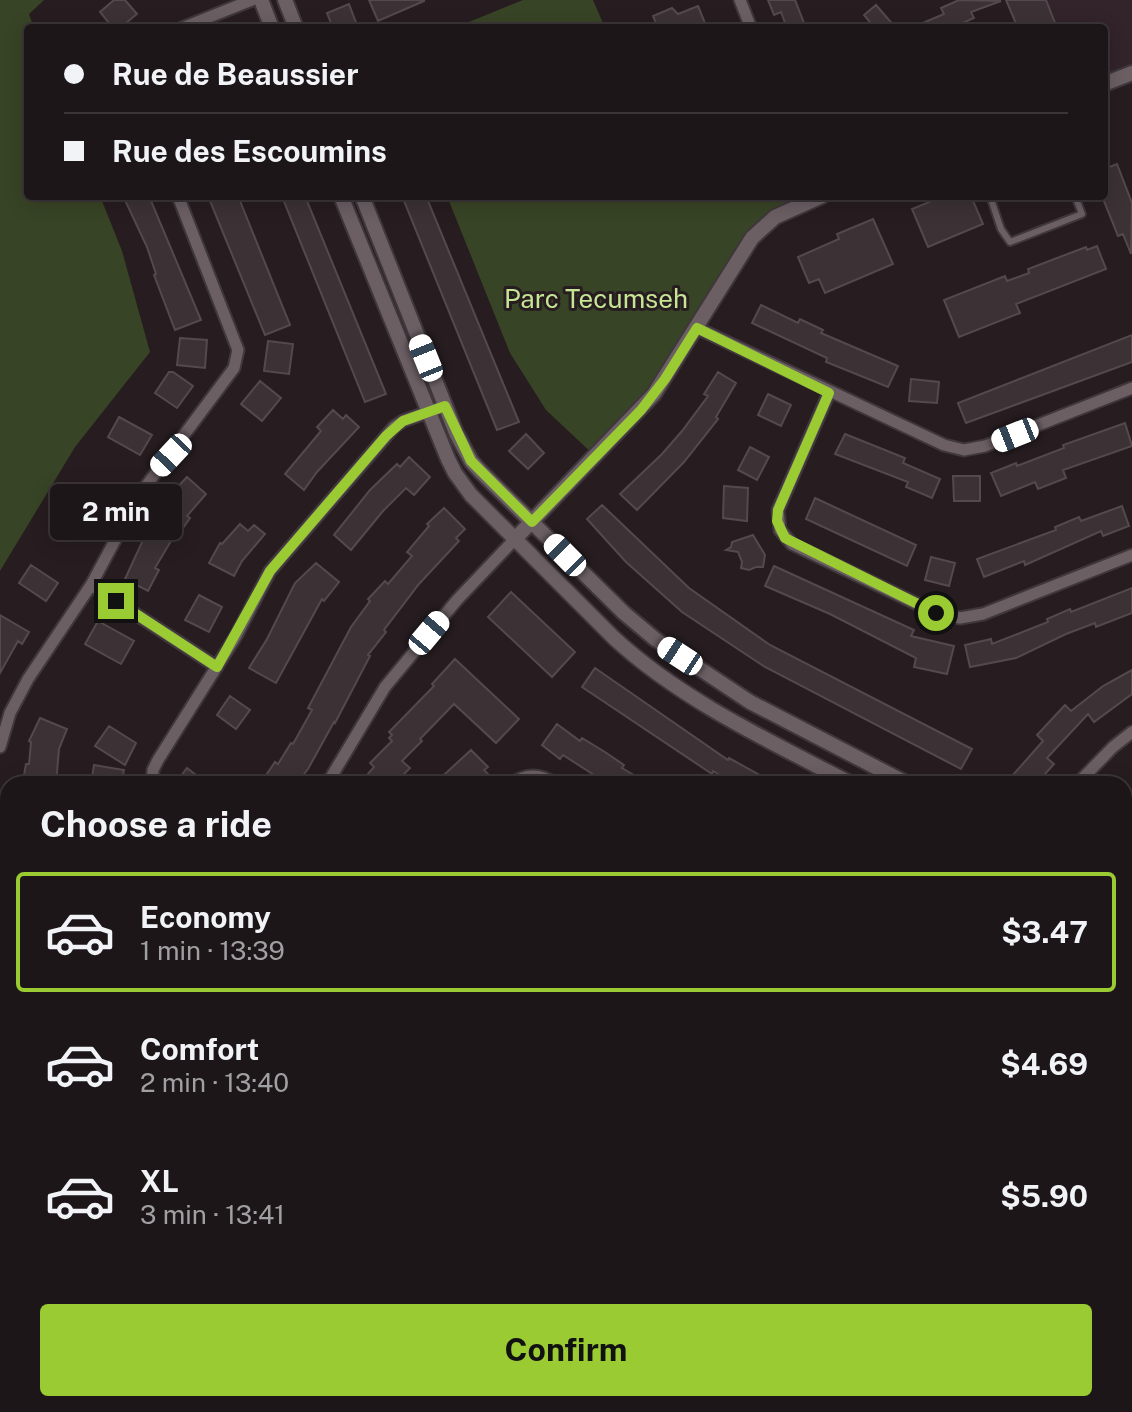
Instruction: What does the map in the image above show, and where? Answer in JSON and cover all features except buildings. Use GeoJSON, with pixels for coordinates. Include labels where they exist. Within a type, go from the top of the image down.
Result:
{"type":"FeatureCollection","features":[{"type":"Feature","properties":{"kind":"street"},"geometry":{"type":"LineString","coordinates":[[192,24],[252,0]]}},
{"type":"Feature","properties":{"kind":"street"},"geometry":{"type":"LineString","coordinates":[[261,0],[270,24]]}},
{"type":"Feature","properties":{"kind":"street"},"geometry":{"type":"LineString","coordinates":[[285,0],[294,24]]}},
{"type":"Feature","properties":{"kind":"street"},"geometry":{"type":"LineString","coordinates":[[740,0],[749,24]]}},
{"type":"Feature","properties":{"kind":"street"},"geometry":{"type":"LineString","coordinates":[[1108,82],[1132,73]]}},
{"type":"Feature","properties":{"kind":"street"},"geometry":{"type":"LineString","coordinates":[[0,747],[10,713],[28,679],[91,585],[148,481],[171,455],[234,368],[238,350],[180,200]]}},
{"type":"Feature","properties":{"kind":"street"},"geometry":{"type":"LineString","coordinates":[[343,200],[455,473],[471,495],[637,658],[722,715],[837,776]]}},
{"type":"Feature","properties":{"kind":"street"},"geometry":{"type":"LineString","coordinates":[[364,200],[445,406],[471,461],[624,613],[655,639],[750,702],[893,776]]}},
{"type":"Feature","properties":{"kind":"street"},"geometry":{"type":"LineString","coordinates":[[332,776],[399,669],[479,576],[641,410],[665,379],[752,238],[775,217],[811,200]]}},
{"type":"Feature","properties":{"kind":"street"},"geometry":{"type":"LineString","coordinates":[[697,328],[829,393],[944,445],[964,450],[985,446],[1132,388]]}},
{"type":"Feature","properties":{"kind":"street"},"geometry":{"type":"LineString","coordinates":[[829,393],[778,510],[780,530],[792,544],[936,613],[960,618],[983,614],[1132,555]]}},
{"type":"Feature","properties":{"kind":"street"},"geometry":{"type":"LineString","coordinates":[[153,776],[158,760],[217,667],[270,571],[394,427],[445,406]]}},
{"type":"Feature","properties":{"kind":"street"},"geometry":{"type":"LineString","coordinates":[[91,585],[217,667]]}},
{"type":"Feature","properties":{"kind":"street"},"geometry":{"type":"LineString","coordinates":[[1085,776],[1132,732]]}},
{"type":"Feature","properties":{"kind":"lane"},"geometry":{"type":"LineString","coordinates":[[991,200],[1001,229],[1010,242],[1082,214],[1077,200]]}},
{"type":"Feature","properties":{"kind":"shaded area"},"geometry":{"type":"Polygon","coordinates":[[[1005,0],[1132,0],[1132,73],[1108,82],[1108,24],[1014,24],[1005,0]]]}},
{"type":"Feature","properties":{"kind":"green space"},"geometry":{"type":"Polygon","coordinates":[[[0,0],[44,0],[29,14],[33,24],[24,24],[24,200],[102,200],[122,251],[150,352],[75,447],[0,571],[0,0]]]}},
{"type":"Feature","properties":{"kind":"green space"},"geometry":{"type":"Polygon","coordinates":[[[523,0],[593,0],[603,24],[464,24],[523,0]]]}},
{"type":"Feature","properties":{"kind":"green space","name":"Parc Tecumseh"},"geometry":{"type":"Polygon","coordinates":[[[449,200],[812,200],[763,227],[665,379],[595,456],[546,410],[510,353],[449,200]]]}},
{"type":"Feature","properties":{"kind":"route"},"geometry":{"type":"LineString","coordinates":[[116,601],[217,667],[270,571],[386,436],[403,421],[445,406],[471,461],[532,522],[641,410],[697,328],[829,393],[778,510],[777,521],[785,538],[936,613]]}}]}
